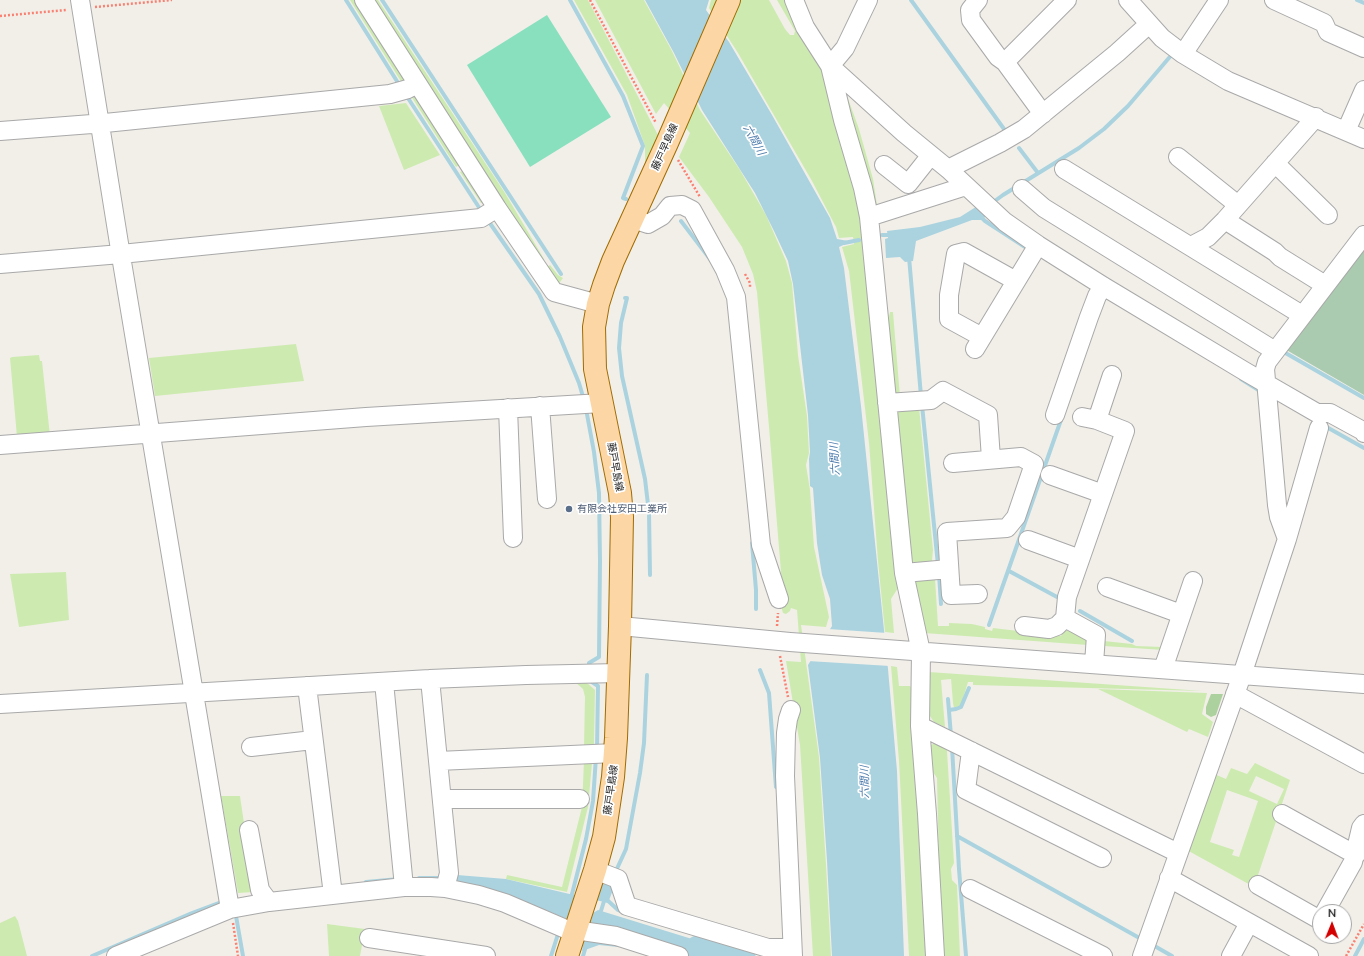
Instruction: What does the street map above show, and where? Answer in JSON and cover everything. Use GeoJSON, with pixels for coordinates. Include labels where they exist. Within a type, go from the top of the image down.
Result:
{"type":"FeatureCollection","features":[{"type":"Feature","properties":{"kind":"main road","name":"藤戸早島線"},"geometry":{"type":"LineString","coordinates":[[567,956],[585,900],[607,875],[604,837],[610,802],[600,754],[619,673],[622,525],[620,499],[591,403],[594,369],[594,327],[598,304],[613,261],[667,143],[729,0]]}},
{"type":"Feature","properties":{"kind":"street"},"geometry":{"type":"LineString","coordinates":[[364,0],[407,88],[490,213],[554,292],[598,304]]}},
{"type":"Feature","properties":{"kind":"street"},"geometry":{"type":"LineString","coordinates":[[794,0],[805,27],[830,66],[948,169],[1006,222],[1035,251],[1317,413],[1330,413],[1363,431],[1364,433]]}},
{"type":"Feature","properties":{"kind":"street"},"geometry":{"type":"LineString","coordinates":[[830,66],[845,48],[868,0]]}},
{"type":"Feature","properties":{"kind":"street"},"geometry":{"type":"LineString","coordinates":[[978,0],[970,10],[970,20],[998,56],[1005,62],[1043,114]]}},
{"type":"Feature","properties":{"kind":"street"},"geometry":{"type":"LineString","coordinates":[[1005,62],[1067,0]]}},
{"type":"Feature","properties":{"kind":"street"},"geometry":{"type":"LineString","coordinates":[[1128,0],[1162,38],[1228,81],[1316,118],[1348,127],[1364,138]]}},
{"type":"Feature","properties":{"kind":"street"},"geometry":{"type":"LineString","coordinates":[[1182,51],[1219,0]]}},
{"type":"Feature","properties":{"kind":"street"},"geometry":{"type":"LineString","coordinates":[[1274,0],[1324,23],[1328,32],[1364,48]]}},
{"type":"Feature","properties":{"kind":"street"},"geometry":{"type":"LineString","coordinates":[[84,5],[197,695],[228,903]]}},
{"type":"Feature","properties":{"kind":"street"},"geometry":{"type":"LineString","coordinates":[[948,169],[1024,129],[1149,24]]}},
{"type":"Feature","properties":{"kind":"street"},"geometry":{"type":"LineString","coordinates":[[830,66],[843,120],[863,188],[869,218],[920,726],[927,814],[934,956]]}},
{"type":"Feature","properties":{"kind":"street"},"geometry":{"type":"LineString","coordinates":[[0,131],[104,126],[407,88]]}},
{"type":"Feature","properties":{"kind":"street"},"geometry":{"type":"LineString","coordinates":[[1348,127],[1364,90]]}},
{"type":"Feature","properties":{"kind":"street"},"geometry":{"type":"LineString","coordinates":[[1191,246],[1208,237],[1225,220],[1274,163],[1316,118]]}},
{"type":"Feature","properties":{"kind":"street"},"geometry":{"type":"LineString","coordinates":[[884,165],[908,184],[931,155]]}},
{"type":"Feature","properties":{"kind":"street"},"geometry":{"type":"LineString","coordinates":[[1178,157],[1238,204]]}},
{"type":"Feature","properties":{"kind":"street"},"geometry":{"type":"LineString","coordinates":[[1274,163],[1328,215]]}},
{"type":"Feature","properties":{"kind":"street"},"geometry":{"type":"LineString","coordinates":[[1064,168],[1302,315]]}},
{"type":"Feature","properties":{"kind":"street"},"geometry":{"type":"LineString","coordinates":[[869,218],[966,186]]}},
{"type":"Feature","properties":{"kind":"street"},"geometry":{"type":"LineString","coordinates":[[1022,189],[1044,208],[1275,351]]}},
{"type":"Feature","properties":{"kind":"street"},"geometry":{"type":"LineString","coordinates":[[633,219],[648,224],[662,216],[670,206],[682,205],[692,210],[725,270],[736,297],[761,545],[779,599]]}},
{"type":"Feature","properties":{"kind":"street"},"geometry":{"type":"LineString","coordinates":[[0,264],[125,256],[490,213]]}},
{"type":"Feature","properties":{"kind":"street"},"geometry":{"type":"LineString","coordinates":[[1225,220],[1325,285]]}},
{"type":"Feature","properties":{"kind":"street"},"geometry":{"type":"LineString","coordinates":[[1284,532],[1277,505],[1266,369],[1267,362],[1364,235]]}},
{"type":"Feature","properties":{"kind":"street"},"geometry":{"type":"LineString","coordinates":[[1016,281],[964,252],[956,254],[948,295],[950,319],[979,343],[1035,251]]}},
{"type":"Feature","properties":{"kind":"street"},"geometry":{"type":"LineString","coordinates":[[1055,415],[1101,290]]}},
{"type":"Feature","properties":{"kind":"street"},"geometry":{"type":"LineString","coordinates":[[1024,626],[1049,629],[1057,626],[1065,618],[1067,597],[1128,424],[1089,418],[1112,375]]}},
{"type":"Feature","properties":{"kind":"street"},"geometry":{"type":"LineString","coordinates":[[887,403],[931,395],[988,415],[991,459]]}},
{"type":"Feature","properties":{"kind":"street"},"geometry":{"type":"LineString","coordinates":[[0,445],[154,438],[366,417],[541,411],[591,403]]}},
{"type":"Feature","properties":{"kind":"street"},"geometry":{"type":"LineString","coordinates":[[541,411],[547,499]]}},
{"type":"Feature","properties":{"kind":"street"},"geometry":{"type":"LineString","coordinates":[[508,413],[513,538]]}},
{"type":"Feature","properties":{"kind":"street"},"geometry":{"type":"LineString","coordinates":[[1146,946],[1242,675],[1284,532],[1319,428]]}},
{"type":"Feature","properties":{"kind":"street"},"geometry":{"type":"LineString","coordinates":[[952,463],[1021,457],[1034,464],[1016,517],[1007,528],[947,532],[942,569],[951,595],[978,594]]}},
{"type":"Feature","properties":{"kind":"street"},"geometry":{"type":"LineString","coordinates":[[1050,475],[1103,494]]}},
{"type":"Feature","properties":{"kind":"street"},"geometry":{"type":"LineString","coordinates":[[1028,540],[1080,559]]}},
{"type":"Feature","properties":{"kind":"street"},"geometry":{"type":"LineString","coordinates":[[904,573],[942,569]]}},
{"type":"Feature","properties":{"kind":"street"},"geometry":{"type":"LineString","coordinates":[[1163,669],[1193,580]]}},
{"type":"Feature","properties":{"kind":"street"},"geometry":{"type":"LineString","coordinates":[[1107,587],[1181,614]]}},
{"type":"Feature","properties":{"kind":"street"},"geometry":{"type":"LineString","coordinates":[[1065,618],[1096,635],[1094,664]]}},
{"type":"Feature","properties":{"kind":"street"},"geometry":{"type":"LineString","coordinates":[[620,626],[790,642],[1364,684]]}},
{"type":"Feature","properties":{"kind":"street"},"geometry":{"type":"LineString","coordinates":[[0,704],[308,691],[588,673],[619,673]]}},
{"type":"Feature","properties":{"kind":"street"},"geometry":{"type":"LineString","coordinates":[[431,684],[442,799],[447,881]]}},
{"type":"Feature","properties":{"kind":"street"},"geometry":{"type":"LineString","coordinates":[[385,686],[404,881]]}},
{"type":"Feature","properties":{"kind":"street"},"geometry":{"type":"LineString","coordinates":[[308,691],[332,889]]}},
{"type":"Feature","properties":{"kind":"street"},"geometry":{"type":"LineString","coordinates":[[1235,694],[1364,764]]}},
{"type":"Feature","properties":{"kind":"street"},"geometry":{"type":"LineString","coordinates":[[607,875],[627,906],[768,948],[790,950],[785,776],[787,726],[791,710]]}},
{"type":"Feature","properties":{"kind":"street"},"geometry":{"type":"LineString","coordinates":[[920,726],[1178,853]]}},
{"type":"Feature","properties":{"kind":"street"},"geometry":{"type":"LineString","coordinates":[[251,747],[313,740]]}},
{"type":"Feature","properties":{"kind":"street"},"geometry":{"type":"LineString","coordinates":[[958,744],[966,790],[1102,858]]}},
{"type":"Feature","properties":{"kind":"street"},"geometry":{"type":"LineString","coordinates":[[438,761],[600,754]]}},
{"type":"Feature","properties":{"kind":"street"},"geometry":{"type":"LineString","coordinates":[[442,799],[580,799]]}},
{"type":"Feature","properties":{"kind":"street"},"geometry":{"type":"LineString","coordinates":[[1282,814],[1356,855]]}},
{"type":"Feature","properties":{"kind":"street"},"geometry":{"type":"LineString","coordinates":[[1329,904],[1353,862],[1356,855],[1361,828],[1364,824]]}},
{"type":"Feature","properties":{"kind":"street"},"geometry":{"type":"LineString","coordinates":[[249,830],[265,897]]}},
{"type":"Feature","properties":{"kind":"street"},"geometry":{"type":"LineString","coordinates":[[1169,878],[1309,956]]}},
{"type":"Feature","properties":{"kind":"street"},"geometry":{"type":"LineString","coordinates":[[116,956],[228,903],[265,897],[404,881],[431,887],[447,881],[473,893],[576,928],[616,936],[679,956]]}},
{"type":"Feature","properties":{"kind":"street"},"geometry":{"type":"LineString","coordinates":[[1258,885],[1312,915]]}},
{"type":"Feature","properties":{"kind":"street"},"geometry":{"type":"LineString","coordinates":[[970,889],[1080,951],[1102,956]]}},
{"type":"Feature","properties":{"kind":"street"},"geometry":{"type":"LineString","coordinates":[[1231,956],[1249,923]]}},
{"type":"Feature","properties":{"kind":"street"},"geometry":{"type":"LineString","coordinates":[[369,938],[486,956]]}},
{"type":"Feature","properties":{"kind":"path"},"geometry":{"type":"LineString","coordinates":[[0,16],[84,5],[172,0]]}},
{"type":"Feature","properties":{"kind":"path"},"geometry":{"type":"LineString","coordinates":[[228,903],[238,956]]}},
{"type":"Feature","properties":{"kind":"path"},"geometry":{"type":"LineString","coordinates":[[1346,956],[1364,924]]}},
{"type":"Feature","properties":{"kind":"green space"},"geometry":{"type":"Polygon","coordinates":[[[350,0],[360,0],[406,78],[402,83],[350,0]]]}},
{"type":"Feature","properties":{"kind":"green space"},"geometry":{"type":"Polygon","coordinates":[[[369,0],[378,0],[505,193],[544,259],[539,261],[369,0]]]}},
{"type":"Feature","properties":{"kind":"green space"},"geometry":{"type":"Polygon","coordinates":[[[574,0],[588,0],[659,137],[645,170],[645,146],[627,95],[574,0]]]}},
{"type":"Feature","properties":{"kind":"green space"},"geometry":{"type":"Polygon","coordinates":[[[595,0],[644,0],[672,51],[700,110],[740,170],[766,215],[786,261],[792,283],[798,355],[807,416],[809,453],[806,465],[810,490],[814,547],[829,617],[826,627],[801,625],[819,757],[831,956],[813,956],[800,745],[786,661],[801,662],[797,610],[791,608],[786,614],[783,613],[781,606],[782,584],[769,427],[757,292],[753,274],[742,247],[709,197],[679,157],[690,133],[664,103],[656,114],[595,0]]]}},
{"type":"Feature","properties":{"kind":"green space"},"geometry":{"type":"Polygon","coordinates":[[[711,0],[769,0],[785,29],[790,35],[794,35],[795,31],[777,0],[786,0],[826,72],[860,201],[898,588],[891,599],[894,633],[885,632],[869,443],[849,271],[842,247],[854,244],[853,237],[839,238],[836,227],[812,181],[738,53],[709,8],[711,0]]]}},
{"type":"Feature","properties":{"kind":"green space"},"geometry":{"type":"Polygon","coordinates":[[[547,15],[611,117],[530,167],[467,65],[547,15]]]}},
{"type":"Feature","properties":{"kind":"green space"},"geometry":{"type":"Polygon","coordinates":[[[846,93],[859,129],[873,179],[878,211],[873,211],[846,93]]]}},
{"type":"Feature","properties":{"kind":"green space"},"geometry":{"type":"Polygon","coordinates":[[[416,95],[462,163],[456,167],[411,96],[416,95]]]}},
{"type":"Feature","properties":{"kind":"green space"},"geometry":{"type":"Polygon","coordinates":[[[406,103],[440,155],[404,170],[379,106],[406,103]]]}},
{"type":"Feature","properties":{"kind":"green space"},"geometry":{"type":"Polygon","coordinates":[[[465,170],[485,200],[481,203],[460,172],[465,170]]]}},
{"type":"Feature","properties":{"kind":"green space"},"geometry":{"type":"Polygon","coordinates":[[[1364,244],[1364,395],[1283,348],[1364,244]]]}},
{"type":"Feature","properties":{"kind":"green space"},"geometry":{"type":"Polygon","coordinates":[[[550,265],[558,275],[563,278],[558,285],[546,268],[550,265]]]}},
{"type":"Feature","properties":{"kind":"green space"},"geometry":{"type":"Polygon","coordinates":[[[890,312],[893,312],[900,397],[895,396],[887,326],[890,312]]]}},
{"type":"Feature","properties":{"kind":"green space"},"geometry":{"type":"Polygon","coordinates":[[[296,344],[304,381],[155,396],[149,358],[296,344]]]}},
{"type":"Feature","properties":{"kind":"green space"},"geometry":{"type":"Polygon","coordinates":[[[39,355],[40,361],[42,361],[50,436],[17,437],[10,358],[39,355]]]}},
{"type":"Feature","properties":{"kind":"green space"},"geometry":{"type":"Polygon","coordinates":[[[919,407],[933,550],[932,561],[918,563],[913,562],[910,553],[896,410],[919,407]]]}},
{"type":"Feature","properties":{"kind":"green space"},"geometry":{"type":"Polygon","coordinates":[[[66,572],[69,620],[19,627],[10,574],[66,572]]]}},
{"type":"Feature","properties":{"kind":"green space"},"geometry":{"type":"Polygon","coordinates":[[[935,578],[938,626],[949,626],[949,623],[972,624],[985,627],[985,629],[992,631],[993,628],[1061,636],[1063,632],[1071,629],[1085,639],[1088,645],[924,633],[915,582],[919,579],[935,578]]]}},
{"type":"Feature","properties":{"kind":"green space"},"geometry":{"type":"Polygon","coordinates":[[[1104,641],[1132,644],[1136,646],[1163,647],[1163,650],[1104,646],[1104,641]]]}},
{"type":"Feature","properties":{"kind":"green space"},"geometry":{"type":"Polygon","coordinates":[[[891,666],[897,667],[899,686],[910,686],[912,689],[928,956],[909,956],[899,761],[891,666]]]}},
{"type":"Feature","properties":{"kind":"green space"},"geometry":{"type":"Polygon","coordinates":[[[929,672],[1203,691],[973,685],[973,682],[968,682],[960,706],[954,708],[951,679],[941,680],[945,727],[934,722],[928,713],[929,672]]]}},
{"type":"Feature","properties":{"kind":"green space"},"geometry":{"type":"Polygon","coordinates":[[[575,682],[586,682],[595,690],[594,745],[584,746],[585,697],[583,689],[575,682]]]}},
{"type":"Feature","properties":{"kind":"green space"},"geometry":{"type":"Polygon","coordinates":[[[1098,689],[1207,693],[1202,714],[1213,722],[1208,737],[1189,729],[1187,732],[1098,689]]]}},
{"type":"Feature","properties":{"kind":"green space"},"geometry":{"type":"Polygon","coordinates":[[[1211,694],[1223,694],[1216,715],[1211,717],[1206,714],[1206,707],[1211,694]]]}},
{"type":"Feature","properties":{"kind":"green space"},"geometry":{"type":"Polygon","coordinates":[[[937,741],[945,745],[947,751],[954,863],[951,869],[952,880],[957,885],[960,956],[941,956],[937,778],[931,769],[930,746],[937,741]]]}},
{"type":"Feature","properties":{"kind":"green space"},"geometry":{"type":"Polygon","coordinates":[[[584,760],[592,763],[588,807],[567,892],[506,879],[507,875],[562,887],[582,807],[584,760]]]}},
{"type":"Feature","properties":{"kind":"green space"},"geometry":{"type":"Polygon","coordinates":[[[1255,763],[1290,780],[1254,887],[1185,849],[1212,773],[1226,779],[1231,768],[1247,774],[1255,763]],[[1256,776],[1249,791],[1277,804],[1284,789],[1256,776]],[[1227,790],[1210,842],[1234,850],[1232,855],[1239,857],[1258,801],[1227,790]]]}},
{"type":"Feature","properties":{"kind":"green space"},"geometry":{"type":"Polygon","coordinates":[[[221,796],[240,796],[254,892],[238,893],[221,796]]]}},
{"type":"Feature","properties":{"kind":"green space"},"geometry":{"type":"Polygon","coordinates":[[[15,916],[18,921],[27,956],[0,956],[0,923],[15,916]]]}},
{"type":"Feature","properties":{"kind":"green space"},"geometry":{"type":"Polygon","coordinates":[[[327,924],[365,929],[360,956],[329,956],[327,924]]]}},
{"type":"Feature","properties":{"kind":"water","name":"六間川"},"geometry":{"type":"Polygon","coordinates":[[[645,0],[709,0],[706,10],[729,42],[772,115],[830,218],[837,239],[848,241],[848,243],[839,247],[844,268],[861,406],[888,669],[897,771],[904,956],[832,956],[820,758],[808,665],[832,626],[830,599],[822,575],[817,543],[813,488],[810,486],[808,415],[793,284],[788,261],[755,193],[702,110],[674,53],[645,0]]]}},
{"type":"Feature","properties":{"kind":"water"},"geometry":{"type":"Polygon","coordinates":[[[979,205],[986,212],[986,216],[982,220],[972,220],[916,241],[913,261],[905,262],[900,257],[886,258],[885,239],[888,238],[887,231],[920,227],[960,217],[979,205]]]}},
{"type":"Feature","properties":{"kind":"water"},"geometry":{"type":"Polygon","coordinates":[[[457,875],[506,879],[578,896],[570,920],[498,891],[457,881],[457,875]]]}},
{"type":"Feature","properties":{"kind":"water"},"geometry":{"type":"Polygon","coordinates":[[[608,881],[614,887],[608,903],[596,900],[601,884],[608,881]]]}},
{"type":"Feature","properties":{"kind":"water"},"geometry":{"type":"Polygon","coordinates":[[[598,910],[731,951],[730,956],[697,956],[619,931],[590,925],[593,913],[598,910]]]}},
{"type":"Feature","properties":{"kind":"water"},"geometry":{"type":"Polygon","coordinates":[[[584,940],[617,942],[618,947],[599,945],[582,951],[584,940]]]}},
{"type":"Feature","properties":{"kind":"pier"},"geometry":{"type":"Polygon","coordinates":[[[828,629],[887,633],[890,666],[808,661],[828,629]]]}},
{"type":"Feature","properties":{"kind":"waterway"},"geometry":{"type":"LineString","coordinates":[[346,0],[400,86]]}},
{"type":"Feature","properties":{"kind":"waterway"},"geometry":{"type":"LineString","coordinates":[[382,0],[561,274]]}},
{"type":"Feature","properties":{"kind":"waterway"},"geometry":{"type":"LineString","coordinates":[[570,0],[623,96],[643,146],[623,198],[626,199]]}},
{"type":"Feature","properties":{"kind":"waterway"},"geometry":{"type":"LineString","coordinates":[[911,0],[1004,129]]}},
{"type":"Feature","properties":{"kind":"waterway"},"geometry":{"type":"LineString","coordinates":[[1357,0],[1364,3]]}},
{"type":"Feature","properties":{"kind":"waterway"},"geometry":{"type":"LineString","coordinates":[[992,203],[1079,148],[1104,129],[1128,106],[1174,52]]}},
{"type":"Feature","properties":{"kind":"waterway"},"geometry":{"type":"LineString","coordinates":[[406,95],[482,212]]}},
{"type":"Feature","properties":{"kind":"waterway"},"geometry":{"type":"LineString","coordinates":[[1019,148],[1038,173]]}},
{"type":"Feature","properties":{"kind":"waterway"},"geometry":{"type":"LineString","coordinates":[[980,216],[985,221],[1025,247]]}},
{"type":"Feature","properties":{"kind":"waterway"},"geometry":{"type":"LineString","coordinates":[[487,219],[539,294],[560,337],[579,383],[584,400]]}},
{"type":"Feature","properties":{"kind":"waterway"},"geometry":{"type":"LineString","coordinates":[[681,221],[710,259]]}},
{"type":"Feature","properties":{"kind":"waterway"},"geometry":{"type":"LineString","coordinates":[[882,235],[892,235]]}},
{"type":"Feature","properties":{"kind":"waterway"},"geometry":{"type":"LineString","coordinates":[[844,243],[859,240]]}},
{"type":"Feature","properties":{"kind":"waterway"},"geometry":{"type":"LineString","coordinates":[[909,257],[921,396]]}},
{"type":"Feature","properties":{"kind":"waterway"},"geometry":{"type":"LineString","coordinates":[[625,298],[627,298],[621,323],[619,348],[622,376],[645,479],[649,513],[650,575]]}},
{"type":"Feature","properties":{"kind":"waterway"},"geometry":{"type":"LineString","coordinates":[[1282,351],[1364,398]]}},
{"type":"Feature","properties":{"kind":"waterway"},"geometry":{"type":"LineString","coordinates":[[1241,379],[1260,391]]}},
{"type":"Feature","properties":{"kind":"waterway"},"geometry":{"type":"LineString","coordinates":[[922,405],[938,565]]}},
{"type":"Feature","properties":{"kind":"waterway"},"geometry":{"type":"LineString","coordinates":[[586,409],[594,452],[599,493],[600,561],[599,657],[589,663],[589,669]]}},
{"type":"Feature","properties":{"kind":"waterway"},"geometry":{"type":"LineString","coordinates":[[989,625],[1062,417]]}},
{"type":"Feature","properties":{"kind":"waterway"},"geometry":{"type":"LineString","coordinates":[[1323,425],[1364,448]]}},
{"type":"Feature","properties":{"kind":"waterway"},"geometry":{"type":"LineString","coordinates":[[752,543],[756,609]]}},
{"type":"Feature","properties":{"kind":"waterway"},"geometry":{"type":"LineString","coordinates":[[1009,571],[1057,597]]}},
{"type":"Feature","properties":{"kind":"waterway"},"geometry":{"type":"LineString","coordinates":[[939,574],[941,604]]}},
{"type":"Feature","properties":{"kind":"waterway"},"geometry":{"type":"LineString","coordinates":[[1080,611],[1132,641]]}},
{"type":"Feature","properties":{"kind":"waterway"},"geometry":{"type":"LineString","coordinates":[[760,670],[769,693],[776,787],[780,790]]}},
{"type":"Feature","properties":{"kind":"waterway"},"geometry":{"type":"LineString","coordinates":[[615,873],[626,849],[640,773],[644,743],[647,675]]}},
{"type":"Feature","properties":{"kind":"waterway"},"geometry":{"type":"LineString","coordinates":[[589,680],[598,686],[597,749]]}},
{"type":"Feature","properties":{"kind":"waterway"},"geometry":{"type":"LineString","coordinates":[[949,710],[961,707],[969,688]]}},
{"type":"Feature","properties":{"kind":"waterway"},"geometry":{"type":"LineString","coordinates":[[948,699],[951,736]]}},
{"type":"Feature","properties":{"kind":"waterway"},"geometry":{"type":"LineString","coordinates":[[952,747],[966,956]]}},
{"type":"Feature","properties":{"kind":"waterway"},"geometry":{"type":"LineString","coordinates":[[571,898],[586,839],[593,801],[596,757]]}},
{"type":"Feature","properties":{"kind":"waterway"},"geometry":{"type":"LineString","coordinates":[[957,836],[1143,940]]}},
{"type":"Feature","properties":{"kind":"waterway"},"geometry":{"type":"LineString","coordinates":[[419,878],[443,878]]}},
{"type":"Feature","properties":{"kind":"waterway"},"geometry":{"type":"LineString","coordinates":[[366,882],[399,879]]}},
{"type":"Feature","properties":{"kind":"waterway"},"geometry":{"type":"LineString","coordinates":[[605,898],[618,910],[625,913]]}},
{"type":"Feature","properties":{"kind":"waterway"},"geometry":{"type":"LineString","coordinates":[[600,914],[605,898]]}},
{"type":"Feature","properties":{"kind":"waterway"},"geometry":{"type":"LineString","coordinates":[[92,956],[192,913],[224,901]]}},
{"type":"Feature","properties":{"kind":"waterway"},"geometry":{"type":"LineString","coordinates":[[236,916],[243,956]]}},
{"type":"Feature","properties":{"kind":"waterway"},"geometry":{"type":"LineString","coordinates":[[551,956],[558,934]]}},
{"type":"Feature","properties":{"kind":"waterway"},"geometry":{"type":"LineString","coordinates":[[1355,956],[1364,939]]}},
{"type":"Feature","properties":{"kind":"waterway"},"geometry":{"type":"LineString","coordinates":[[1151,944],[1172,956]]}},
{"type":"Feature","properties":{"kind":"waterway"},"geometry":{"type":"LineString","coordinates":[[583,956],[586,946]]}},
{"type":"Feature","properties":{"kind":"waterway"},"geometry":{"type":"LineString","coordinates":[[698,948],[716,954],[732,953],[743,956]]}},
{"type":"Feature","properties":{"kind":"place","name":"有限会社安田工業所"},"geometry":{"type":"Point","coordinates":[569,509]}}]}
